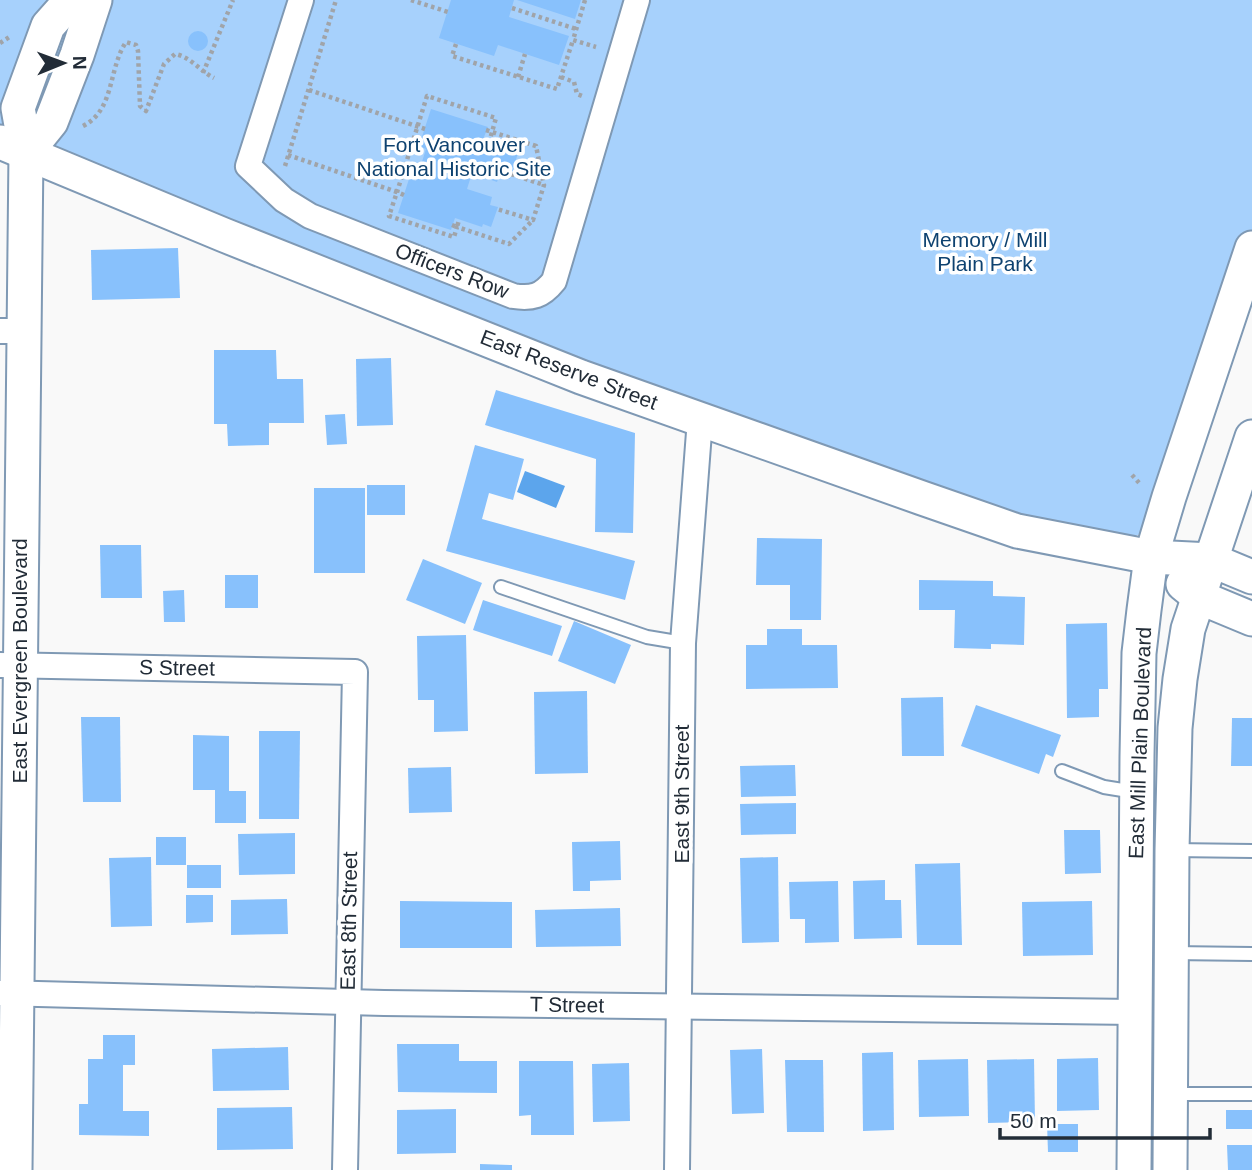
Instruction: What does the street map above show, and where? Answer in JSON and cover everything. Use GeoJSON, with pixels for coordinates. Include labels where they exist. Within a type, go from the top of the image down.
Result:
{"type":"FeatureCollection","features":[{"type":"Feature","properties":{"kind":"street","name":"East Evergreen Boulevard"},"geometry":{"type":"LineString","coordinates":[[15,1170],[9,994],[13,147],[18,108],[48,26],[71,0]]}},
{"type":"Feature","properties":{"kind":"street"},"geometry":{"type":"LineString","coordinates":[[13,147],[51,122],[95,0]]}},
{"type":"Feature","properties":{"kind":"street","name":"Officers Row"},"geometry":{"type":"LineString","coordinates":[[301,0],[248,166],[276,194],[310,216],[523,298],[545,292],[554,281],[637,0]]}},
{"type":"Feature","properties":{"kind":"street","name":"East Reserve Street"},"geometry":{"type":"LineString","coordinates":[[13,147],[375,295],[582,376],[1017,531],[1151,557],[1211,560],[1252,577]]}},
{"type":"Feature","properties":{"kind":"street","name":"East Mill Plain Boulevard"},"geometry":{"type":"LineString","coordinates":[[1134,1170],[1139,653],[1151,557],[1252,248]]}},
{"type":"Feature","properties":{"kind":"street","name":"East 9th Street"},"geometry":{"type":"LineString","coordinates":[[677,1170],[683,643],[700,419]]}},
{"type":"Feature","properties":{"kind":"street","name":"East Mill Plain Boulevard"},"geometry":{"type":"LineString","coordinates":[[1170,1170],[1174,728],[1188,629],[1252,437]]}},
{"type":"Feature","properties":{"kind":"street","name":"East Reserve Street"},"geometry":{"type":"LineString","coordinates":[[1151,557],[1199,597],[1252,619]]}},
{"type":"Feature","properties":{"kind":"street","name":"S Street"},"geometry":{"type":"LineString","coordinates":[[10,665],[355,672]]}},
{"type":"Feature","properties":{"kind":"street","name":"East 8th Street"},"geometry":{"type":"LineString","coordinates":[[345,1170],[355,672]]}},
{"type":"Feature","properties":{"kind":"street","name":"T Street"},"geometry":{"type":"LineString","coordinates":[[9,994],[347,1002],[1135,1012]]}},
{"type":"Feature","properties":{"kind":"lane"},"geometry":{"type":"LineString","coordinates":[[501,587],[647,637],[683,643]]}},
{"type":"Feature","properties":{"kind":"lane"},"geometry":{"type":"LineString","coordinates":[[1062,771],[1104,787],[1137,793]]}},
{"type":"Feature","properties":{"kind":"lane"},"geometry":{"type":"LineString","coordinates":[[1171,850],[1252,850]]}},
{"type":"Feature","properties":{"kind":"lane"},"geometry":{"type":"LineString","coordinates":[[1171,953],[1252,954]]}},
{"type":"Feature","properties":{"kind":"lane"},"geometry":{"type":"LineString","coordinates":[[1170,1094],[1252,1094]]}},
{"type":"Feature","properties":{"kind":"path"},"geometry":{"type":"LineString","coordinates":[[203,73],[233,0]]}},
{"type":"Feature","properties":{"kind":"path"},"geometry":{"type":"LineString","coordinates":[[276,194],[337,0]]}},
{"type":"Feature","properties":{"kind":"path"},"geometry":{"type":"LineString","coordinates":[[411,0],[448,12]]}},
{"type":"Feature","properties":{"kind":"path"},"geometry":{"type":"LineString","coordinates":[[456,44],[452,56],[557,89],[585,0]]}},
{"type":"Feature","properties":{"kind":"path"},"geometry":{"type":"LineString","coordinates":[[512,8],[576,29]]}},
{"type":"Feature","properties":{"kind":"path"},"geometry":{"type":"LineString","coordinates":[[0,43],[10,38]]}},
{"type":"Feature","properties":{"kind":"path"},"geometry":{"type":"LineString","coordinates":[[573,40],[620,55]]}},
{"type":"Feature","properties":{"kind":"path"},"geometry":{"type":"LineString","coordinates":[[73,131],[96,120],[126,43],[136,45],[138,51],[139,106],[146,111],[164,64],[175,54],[185,56],[203,73],[214,78]]}},
{"type":"Feature","properties":{"kind":"path"},"geometry":{"type":"LineString","coordinates":[[518,77],[525,54]]}},
{"type":"Feature","properties":{"kind":"path"},"geometry":{"type":"LineString","coordinates":[[309,90],[425,129]]}},
{"type":"Feature","properties":{"kind":"path"},"geometry":{"type":"LineString","coordinates":[[459,220],[455,226],[454,237],[389,216],[427,96],[496,118],[489,131],[490,139]]}},
{"type":"Feature","properties":{"kind":"path"},"geometry":{"type":"LineString","coordinates":[[455,226],[509,244],[533,220],[544,185],[536,146],[489,131]]}},
{"type":"Feature","properties":{"kind":"path"},"geometry":{"type":"LineString","coordinates":[[288,155],[404,195]]}},
{"type":"Feature","properties":{"kind":"path"},"geometry":{"type":"LineString","coordinates":[[511,174],[544,185]]}},
{"type":"Feature","properties":{"kind":"path"},"geometry":{"type":"LineString","coordinates":[[497,209],[533,220]]}},
{"type":"Feature","properties":{"kind":"green space","name":"Memory / Mill Plain Park"},"geometry":{"type":"Polygon","coordinates":[[[0,0],[1252,0],[1252,248],[1145,532],[1104,549],[1017,531],[0,142],[0,0]]]}},
{"type":"Feature","properties":{"kind":"shaded area"},"geometry":{"type":"Polygon","coordinates":[[[525,471],[565,486],[556,508],[517,492],[525,471]]]}},
{"type":"Feature","properties":{"kind":"building"},"geometry":{"type":"Polygon","coordinates":[[[451,0],[514,0],[509,17],[569,36],[559,65],[498,45],[494,56],[439,38],[451,0]]]}},
{"type":"Feature","properties":{"kind":"building"},"geometry":{"type":"Polygon","coordinates":[[[517,0],[581,0],[575,19],[517,0]]]}},
{"type":"Feature","properties":{"kind":"building"},"geometry":{"type":"Polygon","coordinates":[[[194,31],[202,31],[208,41],[202,51],[194,51],[188,45],[188,37],[194,31]]]}},
{"type":"Feature","properties":{"kind":"building"},"geometry":{"type":"Polygon","coordinates":[[[431,109],[488,127],[484,137],[511,146],[510,150],[518,153],[510,179],[499,176],[497,182],[472,173],[467,189],[492,197],[490,205],[498,207],[491,227],[483,224],[482,227],[455,218],[451,230],[398,213],[409,179],[416,181],[426,149],[419,146],[431,109]]]}},
{"type":"Feature","properties":{"kind":"building"},"geometry":{"type":"Polygon","coordinates":[[[178,248],[180,298],[92,300],[91,250],[178,248]]]}},
{"type":"Feature","properties":{"kind":"building"},"geometry":{"type":"Polygon","coordinates":[[[214,350],[276,350],[277,379],[303,379],[304,423],[269,423],[269,445],[228,446],[227,424],[214,424],[214,350]]]}},
{"type":"Feature","properties":{"kind":"building"},"geometry":{"type":"Polygon","coordinates":[[[391,358],[393,425],[357,426],[356,359],[391,358]]]}},
{"type":"Feature","properties":{"kind":"building"},"geometry":{"type":"Polygon","coordinates":[[[496,390],[635,433],[633,533],[595,532],[596,459],[485,425],[496,390]]]}},
{"type":"Feature","properties":{"kind":"building"},"geometry":{"type":"Polygon","coordinates":[[[345,414],[347,444],[327,445],[325,415],[345,414]]]}},
{"type":"Feature","properties":{"kind":"building"},"geometry":{"type":"Polygon","coordinates":[[[475,445],[524,459],[513,500],[489,493],[482,519],[635,561],[625,600],[446,551],[475,445]]]}},
{"type":"Feature","properties":{"kind":"building"},"geometry":{"type":"Polygon","coordinates":[[[367,485],[405,485],[405,515],[367,515],[367,485]]]}},
{"type":"Feature","properties":{"kind":"building"},"geometry":{"type":"Polygon","coordinates":[[[314,488],[365,488],[365,573],[314,573],[314,488]]]}},
{"type":"Feature","properties":{"kind":"building"},"geometry":{"type":"Polygon","coordinates":[[[757,538],[822,539],[821,620],[790,620],[790,585],[756,585],[757,538]]]}},
{"type":"Feature","properties":{"kind":"building"},"geometry":{"type":"Polygon","coordinates":[[[100,545],[141,545],[142,598],[101,598],[100,545]]]}},
{"type":"Feature","properties":{"kind":"building"},"geometry":{"type":"Polygon","coordinates":[[[423,559],[482,583],[465,624],[406,600],[423,559]]]}},
{"type":"Feature","properties":{"kind":"building"},"geometry":{"type":"Polygon","coordinates":[[[225,575],[258,575],[258,608],[225,608],[225,575]]]}},
{"type":"Feature","properties":{"kind":"building"},"geometry":{"type":"Polygon","coordinates":[[[919,580],[993,581],[993,596],[1025,597],[1024,645],[991,644],[991,649],[954,648],[955,610],[919,610],[919,580]]]}},
{"type":"Feature","properties":{"kind":"building"},"geometry":{"type":"Polygon","coordinates":[[[184,590],[185,622],[164,622],[163,591],[184,590]]]}},
{"type":"Feature","properties":{"kind":"building"},"geometry":{"type":"Polygon","coordinates":[[[483,600],[562,626],[552,656],[473,630],[483,600]]]}},
{"type":"Feature","properties":{"kind":"building"},"geometry":{"type":"Polygon","coordinates":[[[574,621],[631,645],[615,684],[558,661],[574,621]]]}},
{"type":"Feature","properties":{"kind":"building"},"geometry":{"type":"Polygon","coordinates":[[[1107,623],[1108,689],[1099,689],[1099,717],[1067,718],[1066,624],[1107,623]]]}},
{"type":"Feature","properties":{"kind":"building"},"geometry":{"type":"Polygon","coordinates":[[[767,629],[802,629],[802,645],[837,645],[838,688],[746,689],[746,645],[767,645],[767,629]]]}},
{"type":"Feature","properties":{"kind":"building"},"geometry":{"type":"Polygon","coordinates":[[[466,635],[468,731],[434,732],[434,700],[418,700],[417,636],[466,635]]]}},
{"type":"Feature","properties":{"kind":"building"},"geometry":{"type":"Polygon","coordinates":[[[587,691],[588,773],[535,774],[534,692],[587,691]]]}},
{"type":"Feature","properties":{"kind":"building"},"geometry":{"type":"Polygon","coordinates":[[[943,697],[944,756],[902,756],[901,698],[943,697]]]}},
{"type":"Feature","properties":{"kind":"building"},"geometry":{"type":"Polygon","coordinates":[[[976,705],[1061,735],[1053,757],[1046,754],[1039,774],[961,746],[976,705]]]}},
{"type":"Feature","properties":{"kind":"building"},"geometry":{"type":"Polygon","coordinates":[[[81,717],[120,717],[121,802],[83,802],[81,717]]]}},
{"type":"Feature","properties":{"kind":"building"},"geometry":{"type":"Polygon","coordinates":[[[1232,718],[1252,718],[1252,766],[1231,766],[1232,718]]]}},
{"type":"Feature","properties":{"kind":"building"},"geometry":{"type":"Polygon","coordinates":[[[259,731],[300,731],[299,819],[259,819],[259,731]]]}},
{"type":"Feature","properties":{"kind":"building"},"geometry":{"type":"Polygon","coordinates":[[[193,735],[229,736],[229,791],[246,791],[246,823],[215,823],[215,790],[193,790],[193,735]]]}},
{"type":"Feature","properties":{"kind":"building"},"geometry":{"type":"Polygon","coordinates":[[[795,765],[796,796],[741,797],[740,766],[795,765]]]}},
{"type":"Feature","properties":{"kind":"building"},"geometry":{"type":"Polygon","coordinates":[[[451,767],[452,812],[409,813],[408,768],[451,767]]]}},
{"type":"Feature","properties":{"kind":"building"},"geometry":{"type":"Polygon","coordinates":[[[796,803],[796,834],[741,835],[740,804],[796,803]]]}},
{"type":"Feature","properties":{"kind":"building"},"geometry":{"type":"Polygon","coordinates":[[[1064,830],[1100,830],[1101,873],[1065,874],[1064,830]]]}},
{"type":"Feature","properties":{"kind":"building"},"geometry":{"type":"Polygon","coordinates":[[[295,833],[295,874],[239,875],[238,834],[295,833]]]}},
{"type":"Feature","properties":{"kind":"building"},"geometry":{"type":"Polygon","coordinates":[[[156,837],[186,837],[186,865],[156,865],[156,837]]]}},
{"type":"Feature","properties":{"kind":"building"},"geometry":{"type":"Polygon","coordinates":[[[620,841],[621,880],[590,881],[590,891],[573,891],[572,842],[620,841]]]}},
{"type":"Feature","properties":{"kind":"building"},"geometry":{"type":"Polygon","coordinates":[[[151,857],[152,926],[111,927],[109,858],[151,857]]]}},
{"type":"Feature","properties":{"kind":"building"},"geometry":{"type":"Polygon","coordinates":[[[778,857],[779,942],[742,943],[740,858],[778,857]]]}},
{"type":"Feature","properties":{"kind":"building"},"geometry":{"type":"Polygon","coordinates":[[[960,863],[962,945],[917,945],[915,864],[960,863]]]}},
{"type":"Feature","properties":{"kind":"building"},"geometry":{"type":"Polygon","coordinates":[[[187,865],[221,865],[221,888],[187,888],[187,865]]]}},
{"type":"Feature","properties":{"kind":"building"},"geometry":{"type":"Polygon","coordinates":[[[885,880],[885,900],[901,900],[902,938],[854,939],[853,881],[885,880]]]}},
{"type":"Feature","properties":{"kind":"building"},"geometry":{"type":"Polygon","coordinates":[[[838,881],[839,942],[805,943],[805,919],[790,919],[789,882],[838,881]]]}},
{"type":"Feature","properties":{"kind":"building"},"geometry":{"type":"Polygon","coordinates":[[[186,895],[213,895],[213,922],[186,923],[186,895]]]}},
{"type":"Feature","properties":{"kind":"building"},"geometry":{"type":"Polygon","coordinates":[[[287,899],[288,934],[231,935],[231,900],[287,899]]]}},
{"type":"Feature","properties":{"kind":"building"},"geometry":{"type":"Polygon","coordinates":[[[400,901],[512,902],[512,948],[400,948],[400,901]]]}},
{"type":"Feature","properties":{"kind":"building"},"geometry":{"type":"Polygon","coordinates":[[[1092,901],[1093,955],[1023,956],[1022,902],[1092,901]]]}},
{"type":"Feature","properties":{"kind":"building"},"geometry":{"type":"Polygon","coordinates":[[[620,908],[621,946],[536,947],[535,910],[620,908]]]}},
{"type":"Feature","properties":{"kind":"building"},"geometry":{"type":"Polygon","coordinates":[[[103,1035],[135,1035],[135,1065],[123,1065],[123,1111],[149,1111],[149,1136],[79,1135],[79,1104],[88,1104],[88,1059],[103,1059],[103,1035]]]}},
{"type":"Feature","properties":{"kind":"building"},"geometry":{"type":"Polygon","coordinates":[[[397,1044],[459,1044],[459,1061],[497,1061],[497,1093],[398,1092],[397,1044]]]}},
{"type":"Feature","properties":{"kind":"building"},"geometry":{"type":"Polygon","coordinates":[[[288,1047],[289,1090],[213,1091],[212,1049],[288,1047]]]}},
{"type":"Feature","properties":{"kind":"building"},"geometry":{"type":"Polygon","coordinates":[[[762,1049],[764,1113],[732,1114],[730,1050],[762,1049]]]}},
{"type":"Feature","properties":{"kind":"building"},"geometry":{"type":"Polygon","coordinates":[[[893,1052],[894,1130],[863,1131],[862,1053],[893,1052]]]}},
{"type":"Feature","properties":{"kind":"building"},"geometry":{"type":"Polygon","coordinates":[[[1098,1058],[1099,1110],[1057,1111],[1057,1059],[1098,1058]]]}},
{"type":"Feature","properties":{"kind":"building"},"geometry":{"type":"Polygon","coordinates":[[[968,1059],[969,1116],[919,1117],[918,1060],[968,1059]]]}},
{"type":"Feature","properties":{"kind":"building"},"geometry":{"type":"Polygon","coordinates":[[[1034,1059],[1035,1122],[988,1123],[987,1060],[1034,1059]]]}},
{"type":"Feature","properties":{"kind":"building"},"geometry":{"type":"Polygon","coordinates":[[[785,1060],[823,1060],[824,1132],[787,1132],[785,1060]]]}},
{"type":"Feature","properties":{"kind":"building"},"geometry":{"type":"Polygon","coordinates":[[[519,1061],[573,1061],[574,1135],[531,1135],[531,1115],[519,1116],[519,1061]]]}},
{"type":"Feature","properties":{"kind":"building"},"geometry":{"type":"Polygon","coordinates":[[[629,1063],[630,1121],[593,1122],[592,1064],[629,1063]]]}},
{"type":"Feature","properties":{"kind":"building"},"geometry":{"type":"Polygon","coordinates":[[[292,1107],[293,1149],[217,1150],[217,1108],[292,1107]]]}},
{"type":"Feature","properties":{"kind":"building"},"geometry":{"type":"Polygon","coordinates":[[[456,1109],[456,1153],[397,1154],[397,1110],[456,1109]]]}},
{"type":"Feature","properties":{"kind":"building"},"geometry":{"type":"Polygon","coordinates":[[[1226,1110],[1252,1110],[1252,1129],[1226,1129],[1226,1110]]]}},
{"type":"Feature","properties":{"kind":"building"},"geometry":{"type":"Polygon","coordinates":[[[1047,1124],[1078,1124],[1078,1152],[1048,1152],[1047,1124]]]}},
{"type":"Feature","properties":{"kind":"building"},"geometry":{"type":"Polygon","coordinates":[[[1227,1145],[1252,1145],[1252,1170],[1228,1170],[1227,1145]]]}},
{"type":"Feature","properties":{"kind":"building"},"geometry":{"type":"Polygon","coordinates":[[[480,1164],[512,1165],[512,1170],[480,1170],[480,1164]]]}},
{"type":"Feature","properties":{"kind":"park label","name":"Fort Vancouver National Historic Site"},"geometry":{"type":"Point","coordinates":[454,157]}}]}
